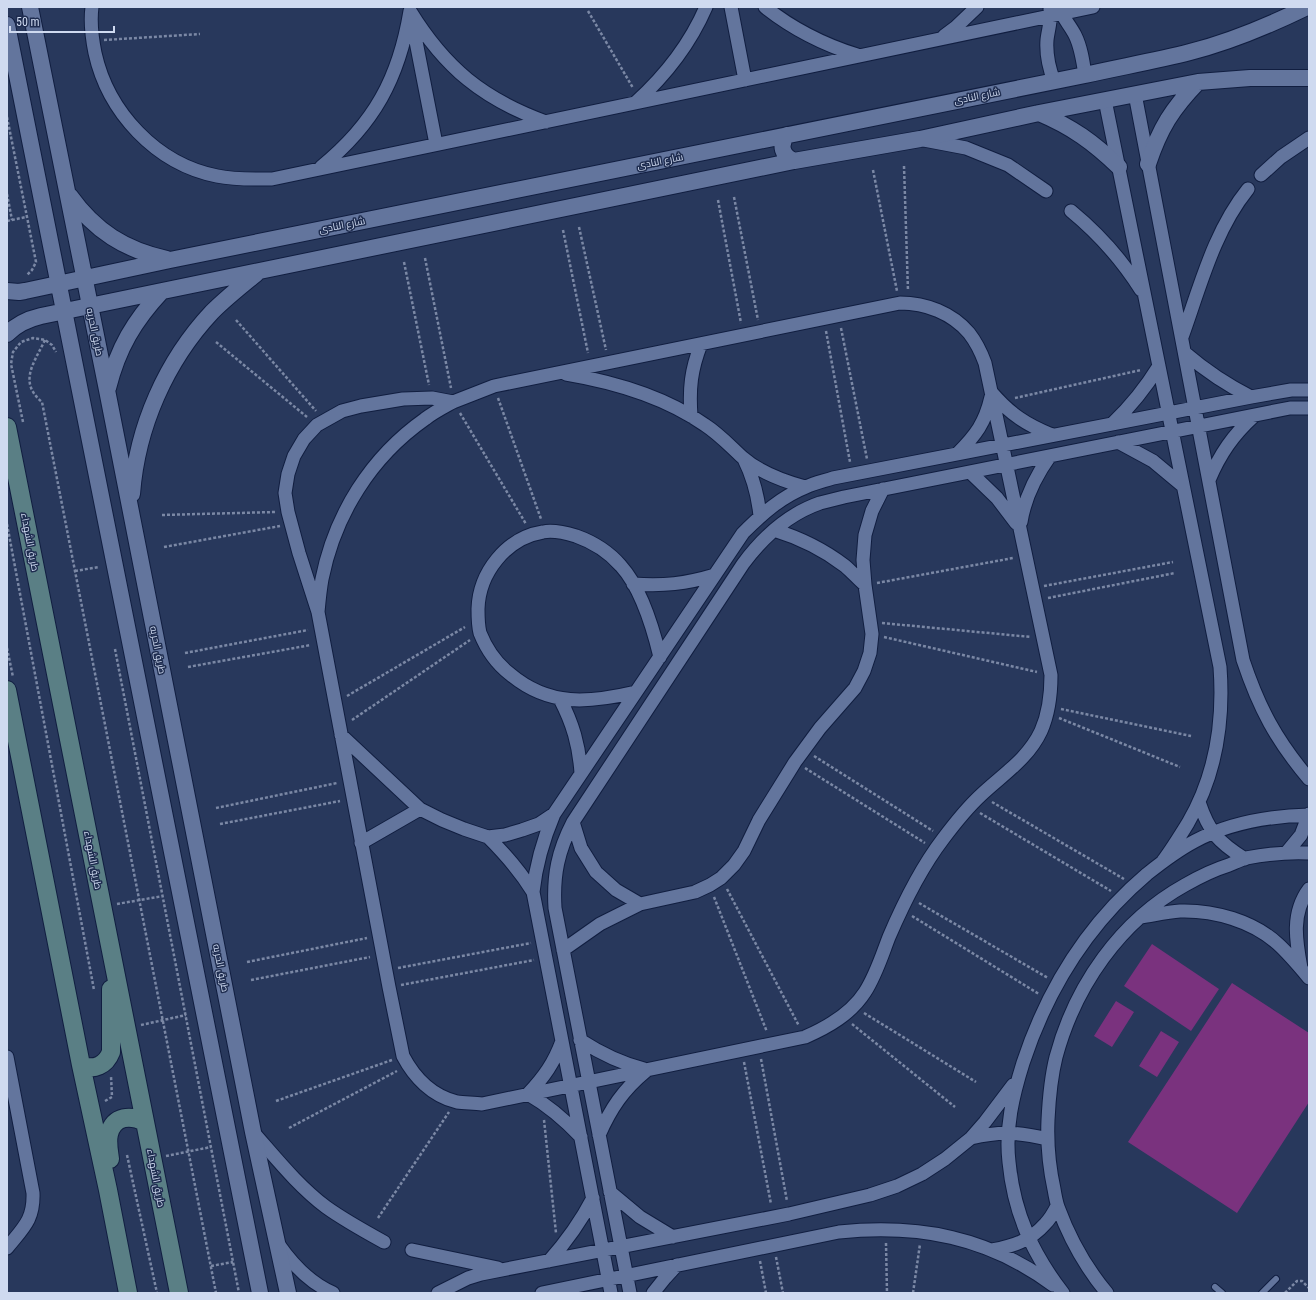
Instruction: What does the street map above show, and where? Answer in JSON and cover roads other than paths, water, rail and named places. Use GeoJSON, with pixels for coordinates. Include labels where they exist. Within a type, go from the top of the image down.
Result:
{"type":"FeatureCollection","features":[{"type":"Feature","properties":{"kind":"main road","name":"طريق الشهداء"},"geometry":{"type":"LineString","coordinates":[[15,427],[117,976],[179,1293]]}},
{"type":"Feature","properties":{"kind":"main road"},"geometry":{"type":"LineString","coordinates":[[10,684],[81,1065],[108,1190],[128,1293]]}},
{"type":"Feature","properties":{"kind":"main road"},"geometry":{"type":"LineString","coordinates":[[81,1065],[87,1068],[93,1068],[99,1066],[109,1058],[111,1052],[110,991],[113,980],[117,976]]}},
{"type":"Feature","properties":{"kind":"main road"},"geometry":{"type":"LineString","coordinates":[[108,1190],[111,1172],[108,1141],[109,1133],[112,1127],[123,1118],[138,1118],[145,1122]]}},
{"type":"Feature","properties":{"kind":"street","name":"طريق الحريه"},"geometry":{"type":"LineString","coordinates":[[30,7],[253,1132],[288,1293]]}},
{"type":"Feature","properties":{"kind":"street"},"geometry":{"type":"LineString","coordinates":[[92,7],[92,40],[98,68],[109,94],[124,117],[143,138],[165,155],[190,168],[217,176],[244,180],[272,179],[546,122],[637,101],[859,56],[1055,11],[1093,7]]}},
{"type":"Feature","properties":{"kind":"street"},"geometry":{"type":"LineString","coordinates":[[637,101],[654,85],[680,53],[692,36],[706,7]]}},
{"type":"Feature","properties":{"kind":"street"},"geometry":{"type":"LineString","coordinates":[[731,7],[745,80]]}},
{"type":"Feature","properties":{"kind":"street"},"geometry":{"type":"LineString","coordinates":[[765,7],[800,32],[825,44],[859,56]]}},
{"type":"Feature","properties":{"kind":"street"},"geometry":{"type":"LineString","coordinates":[[938,39],[956,27],[977,7]]}},
{"type":"Feature","properties":{"kind":"street","name":"شارع النادى"},"geometry":{"type":"LineString","coordinates":[[7,291],[19,292],[59,284],[170,260],[1085,75],[1191,52],[1242,35],[1307,7]]}},
{"type":"Feature","properties":{"kind":"street"},"geometry":{"type":"LineString","coordinates":[[319,169],[354,137],[381,99],[392,79],[400,57],[410,9]]}},
{"type":"Feature","properties":{"kind":"street"},"geometry":{"type":"LineString","coordinates":[[410,9],[422,30],[435,48],[450,65],[467,80],[504,104],[524,114],[546,122]]}},
{"type":"Feature","properties":{"kind":"street"},"geometry":{"type":"LineString","coordinates":[[410,9],[436,144]]}},
{"type":"Feature","properties":{"kind":"street"},"geometry":{"type":"LineString","coordinates":[[1055,11],[1072,30],[1080,48],[1085,75]]}},
{"type":"Feature","properties":{"kind":"street"},"geometry":{"type":"LineString","coordinates":[[1054,81],[1049,68],[1047,55],[1048,28],[1055,11]]}},
{"type":"Feature","properties":{"kind":"street"},"geometry":{"type":"LineString","coordinates":[[7,25],[260,1293]]}},
{"type":"Feature","properties":{"kind":"street"},"geometry":{"type":"LineString","coordinates":[[7,334],[20,323],[30,318],[794,162],[920,139],[1135,94],[1198,82],[1250,78],[1309,78]]}},
{"type":"Feature","properties":{"kind":"street"},"geometry":{"type":"LineString","coordinates":[[1148,164],[1156,141],[1167,119],[1181,99],[1198,82]]}},
{"type":"Feature","properties":{"kind":"street"},"geometry":{"type":"LineString","coordinates":[[1135,94],[1243,660],[1250,682],[1273,730],[1309,779]]}},
{"type":"Feature","properties":{"kind":"street"},"geometry":{"type":"LineString","coordinates":[[1105,100],[1220,667],[1222,690],[1220,720],[1214,758],[1208,780],[1189,822],[1163,861]]}},
{"type":"Feature","properties":{"kind":"street"},"geometry":{"type":"LineString","coordinates":[[1039,113],[1082,135],[1102,150],[1119,167]]}},
{"type":"Feature","properties":{"kind":"street"},"geometry":{"type":"LineString","coordinates":[[787,135],[782,145],[783,150],[785,155],[794,162]]}},
{"type":"Feature","properties":{"kind":"street"},"geometry":{"type":"LineString","coordinates":[[1261,175],[1281,157],[1309,138]]}},
{"type":"Feature","properties":{"kind":"street"},"geometry":{"type":"LineString","coordinates":[[920,139],[966,148],[1008,165],[1046,191]]}},
{"type":"Feature","properties":{"kind":"street"},"geometry":{"type":"LineString","coordinates":[[748,143],[753,146],[758,155],[758,165],[756,170]]}},
{"type":"Feature","properties":{"kind":"street"},"geometry":{"type":"LineString","coordinates":[[1182,339],[1216,243],[1228,218],[1248,189]]}},
{"type":"Feature","properties":{"kind":"street"},"geometry":{"type":"LineString","coordinates":[[67,192],[79,209],[94,224],[111,237],[129,248],[170,260]]}},
{"type":"Feature","properties":{"kind":"street"},"geometry":{"type":"LineString","coordinates":[[1071,211],[1086,223],[1112,250],[1128,270],[1145,296]]}},
{"type":"Feature","properties":{"kind":"street"},"geometry":{"type":"LineString","coordinates":[[131,513],[133,482],[138,450],[147,420],[166,377],[191,336],[212,312],[235,290],[260,271]]}},
{"type":"Feature","properties":{"kind":"street"},"geometry":{"type":"LineString","coordinates":[[107,390],[114,365],[127,336],[141,315],[162,290]]}},
{"type":"Feature","properties":{"kind":"street"},"geometry":{"type":"LineString","coordinates":[[318,612],[322,580],[330,548],[342,517],[357,489],[377,462],[400,439],[425,418],[454,402],[494,386],[591,366],[904,303],[925,306],[942,312],[956,321],[969,333],[979,347],[995,397],[1002,445],[1051,675],[1051,690],[1048,710],[1040,732],[1030,749],[1017,764],[970,807],[936,849],[919,873],[907,896],[878,968],[865,992],[842,1016],[825,1028],[805,1037],[482,1104],[456,1102],[437,1094],[421,1082],[406,1060],[382,954],[318,612],[289,518],[285,493],[288,474],[294,456],[304,439],[320,423],[342,411],[403,398],[432,398],[454,402]]}},
{"type":"Feature","properties":{"kind":"street"},"geometry":{"type":"LineString","coordinates":[[691,416],[690,379],[694,361],[701,344]]}},
{"type":"Feature","properties":{"kind":"street"},"geometry":{"type":"LineString","coordinates":[[1185,353],[1216,378],[1251,397]]}},
{"type":"Feature","properties":{"kind":"street"},"geometry":{"type":"LineString","coordinates":[[1113,424],[1139,396],[1150,382],[1159,366]]}},
{"type":"Feature","properties":{"kind":"street"},"geometry":{"type":"LineString","coordinates":[[558,373],[627,388],[670,405],[691,416],[719,435],[743,458],[772,476],[805,487]]}},
{"type":"Feature","properties":{"kind":"street"},"geometry":{"type":"LineString","coordinates":[[611,1293],[533,892],[535,876],[542,844],[554,814],[743,533],[760,516],[782,500],[805,487],[832,478],[1251,397],[1291,390],[1309,390]]}},
{"type":"Feature","properties":{"kind":"street"},"geometry":{"type":"LineString","coordinates":[[995,397],[1023,422],[1052,436]]}},
{"type":"Feature","properties":{"kind":"street"},"geometry":{"type":"LineString","coordinates":[[957,454],[981,427],[995,397]]}},
{"type":"Feature","properties":{"kind":"street"},"geometry":{"type":"LineString","coordinates":[[630,1293],[555,908],[555,872],[565,838],[573,822],[743,564],[757,546],[774,530],[795,515],[819,504],[844,497],[1290,408],[1309,408]]}},
{"type":"Feature","properties":{"kind":"street"},"geometry":{"type":"LineString","coordinates":[[1209,480],[1217,462],[1240,428],[1255,415]]}},
{"type":"Feature","properties":{"kind":"street"},"geometry":{"type":"LineString","coordinates":[[1118,442],[1153,461],[1183,486]]}},
{"type":"Feature","properties":{"kind":"street"},"geometry":{"type":"LineString","coordinates":[[1020,528],[1023,508],[1029,490],[1038,472],[1050,456]]}},
{"type":"Feature","properties":{"kind":"street"},"geometry":{"type":"LineString","coordinates":[[743,458],[750,471],[755,486],[760,516]]}},
{"type":"Feature","properties":{"kind":"street"},"geometry":{"type":"LineString","coordinates":[[970,472],[997,498],[1020,528]]}},
{"type":"Feature","properties":{"kind":"street"},"geometry":{"type":"LineString","coordinates":[[563,950],[600,924],[619,913],[640,904],[695,892],[710,885],[721,878],[734,865],[744,851],[776,791],[795,762],[824,723],[855,688],[864,671],[870,653],[871,628],[863,560],[865,535],[872,511],[884,489]]}},
{"type":"Feature","properties":{"kind":"street"},"geometry":{"type":"LineString","coordinates":[[774,530],[799,538],[824,551],[846,566],[865,585]]}},
{"type":"Feature","properties":{"kind":"street"},"geometry":{"type":"LineString","coordinates":[[636,692],[598,699],[560,699],[533,690],[520,683],[504,669],[490,652],[480,633],[478,619],[479,598],[485,577],[497,558],[513,544],[539,533],[566,533],[587,540],[606,551],[622,566],[634,584],[649,619],[660,657]]}},
{"type":"Feature","properties":{"kind":"street"},"geometry":{"type":"LineString","coordinates":[[634,584],[654,586],[675,584],[695,581],[714,575]]}},
{"type":"Feature","properties":{"kind":"street"},"geometry":{"type":"LineString","coordinates":[[560,699],[569,717],[575,735],[580,754],[581,773]]}},
{"type":"Feature","properties":{"kind":"street"},"geometry":{"type":"LineString","coordinates":[[340,732],[420,809],[459,827],[488,837],[505,835],[539,824],[554,814]]}},
{"type":"Feature","properties":{"kind":"street"},"geometry":{"type":"LineString","coordinates":[[1199,802],[1204,817],[1213,832],[1227,847],[1245,859]]}},
{"type":"Feature","properties":{"kind":"street"},"geometry":{"type":"LineString","coordinates":[[361,843],[420,809]]}},
{"type":"Feature","properties":{"kind":"street"},"geometry":{"type":"LineString","coordinates":[[1062,1292],[1028,1239],[1018,1214],[1008,1160],[1010,1107],[1031,1038],[1048,1000],[1077,952],[1098,923],[1135,885],[1163,861],[1184,847],[1213,832],[1236,824],[1260,818],[1309,814],[1301,835],[1287,852]]}},
{"type":"Feature","properties":{"kind":"street"},"geometry":{"type":"LineString","coordinates":[[573,822],[581,848],[596,872],[616,890],[640,904]]}},
{"type":"Feature","properties":{"kind":"street"},"geometry":{"type":"LineString","coordinates":[[488,837],[524,877],[533,892]]}},
{"type":"Feature","properties":{"kind":"street"},"geometry":{"type":"LineString","coordinates":[[1107,1293],[1076,1247],[1058,1206],[1050,1171],[1047,1139],[1049,1099],[1056,1058],[1069,1018],[1087,981],[1111,947],[1139,917],[1170,893],[1205,874],[1245,859],[1287,852],[1309,853]]}},
{"type":"Feature","properties":{"kind":"street"},"geometry":{"type":"LineString","coordinates":[[1305,973],[1296,943],[1296,925],[1300,908],[1309,889]]}},
{"type":"Feature","properties":{"kind":"street"},"geometry":{"type":"LineString","coordinates":[[1139,917],[1180,911],[1201,912],[1222,916],[1241,922],[1277,943],[1305,973]]}},
{"type":"Feature","properties":{"kind":"street"},"geometry":{"type":"LineString","coordinates":[[580,1040],[612,1059],[648,1070]]}},
{"type":"Feature","properties":{"kind":"street"},"geometry":{"type":"LineString","coordinates":[[528,1094],[549,1070],[562,1041]]}},
{"type":"Feature","properties":{"kind":"street"},"geometry":{"type":"LineString","coordinates":[[7,1057],[34,1205],[31,1217],[7,1248]]}},
{"type":"Feature","properties":{"kind":"street"},"geometry":{"type":"LineString","coordinates":[[599,1135],[607,1116],[618,1099],[632,1083],[648,1070]]}},
{"type":"Feature","properties":{"kind":"street"},"geometry":{"type":"LineString","coordinates":[[438,1293],[468,1278],[481,1274],[789,1214],[870,1195],[897,1186],[922,1174],[945,1159],[971,1138],[1018,1079]]}},
{"type":"Feature","properties":{"kind":"street"},"geometry":{"type":"LineString","coordinates":[[528,1094],[542,1102],[569,1124],[581,1137]]}},
{"type":"Feature","properties":{"kind":"street"},"geometry":{"type":"LineString","coordinates":[[253,1132],[300,1184],[326,1206],[354,1226],[384,1242]]}},
{"type":"Feature","properties":{"kind":"street"},"geometry":{"type":"LineString","coordinates":[[971,1138],[989,1134],[1008,1133],[1028,1134],[1047,1139]]}},
{"type":"Feature","properties":{"kind":"street"},"geometry":{"type":"LineString","coordinates":[[610,1192],[640,1217],[673,1237]]}},
{"type":"Feature","properties":{"kind":"street"},"geometry":{"type":"LineString","coordinates":[[549,1261],[572,1234],[583,1217],[592,1198]]}},
{"type":"Feature","properties":{"kind":"street"},"geometry":{"type":"LineString","coordinates":[[992,1250],[1011,1247],[1028,1239],[1045,1224],[1058,1206]]}},
{"type":"Feature","properties":{"kind":"street"},"geometry":{"type":"LineString","coordinates":[[244,1214],[270,1209]]}},
{"type":"Feature","properties":{"kind":"street"},"geometry":{"type":"LineString","coordinates":[[551,1292],[839,1232],[886,1229],[921,1231],[969,1242],[992,1250],[1039,1275],[1062,1292]]}},
{"type":"Feature","properties":{"kind":"street"},"geometry":{"type":"LineString","coordinates":[[278,1245],[292,1263],[308,1278],[333,1293]]}},
{"type":"Feature","properties":{"kind":"street"},"geometry":{"type":"LineString","coordinates":[[412,1250],[504,1270]]}},
{"type":"Feature","properties":{"kind":"street"},"geometry":{"type":"LineString","coordinates":[[653,1293],[677,1265]]}},
{"type":"Feature","properties":{"kind":"lane"},"geometry":{"type":"LineString","coordinates":[[1262,1293],[1276,1279]]}},
{"type":"Feature","properties":{"kind":"lane"},"geometry":{"type":"LineString","coordinates":[[1215,1288],[1222,1293]]}}]}
